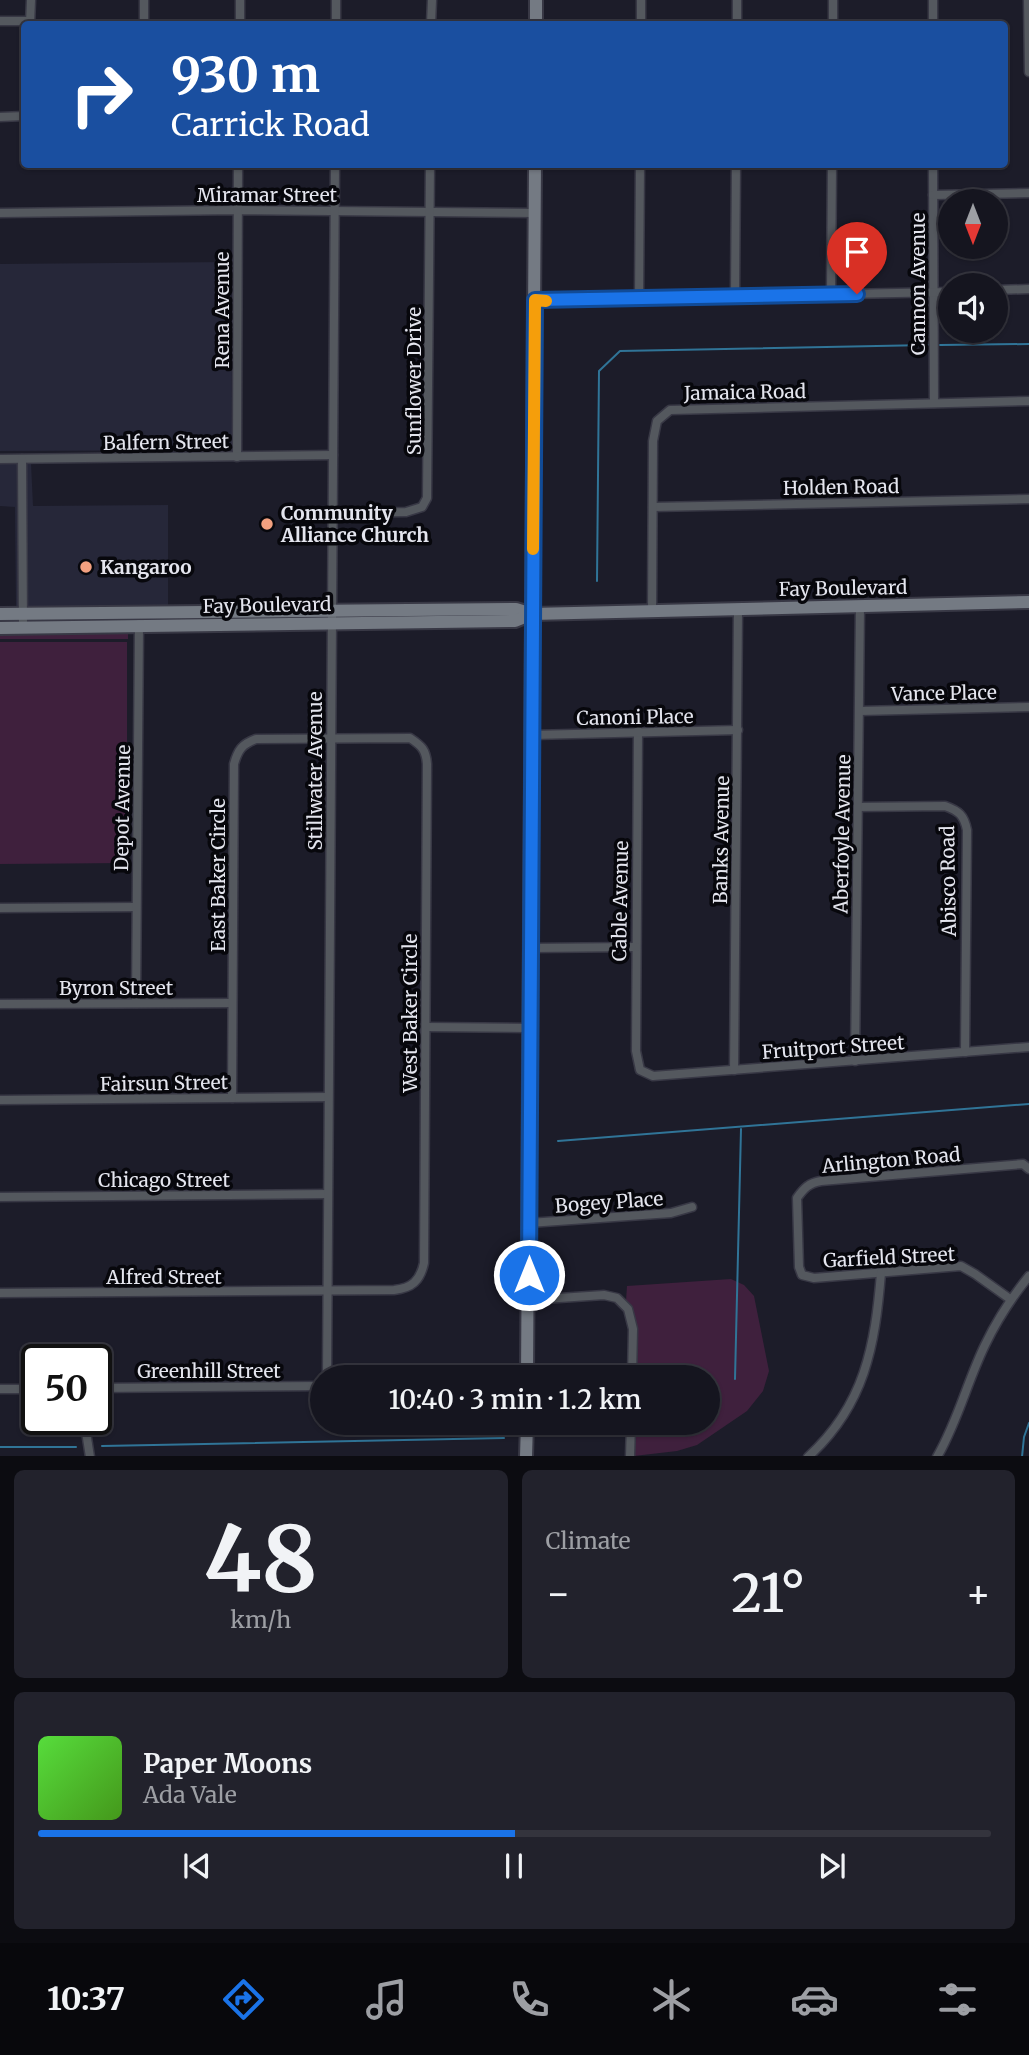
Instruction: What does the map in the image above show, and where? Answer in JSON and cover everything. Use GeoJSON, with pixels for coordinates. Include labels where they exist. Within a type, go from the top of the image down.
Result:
{"type":"FeatureCollection","features":[{"type":"Feature","properties":{"kind":"main road"},"geometry":{"type":"LineString","coordinates":[[536,0],[536,21]]}},
{"type":"Feature","properties":{"kind":"main road"},"geometry":{"type":"LineString","coordinates":[[527,1365],[535,168]]}},
{"type":"Feature","properties":{"kind":"main road","name":"Fay Boulevard"},"geometry":{"type":"LineString","coordinates":[[0,628],[331,610],[516,609],[532,614],[1029,602]]}},
{"type":"Feature","properties":{"kind":"main road","name":"Fay Boulevard"},"geometry":{"type":"LineString","coordinates":[[0,614],[332,624],[515,621],[532,614]]}},
{"type":"Feature","properties":{"kind":"main road"},"geometry":{"type":"LineString","coordinates":[[526,1456],[527,1435]]}},
{"type":"Feature","properties":{"kind":"street"},"geometry":{"type":"LineString","coordinates":[[30,21],[31,0]]}},
{"type":"Feature","properties":{"kind":"street"},"geometry":{"type":"LineString","coordinates":[[144,0],[144,21]]}},
{"type":"Feature","properties":{"kind":"street"},"geometry":{"type":"LineString","coordinates":[[240,0],[240,21]]}},
{"type":"Feature","properties":{"kind":"street"},"geometry":{"type":"LineString","coordinates":[[336,0],[336,21]]}},
{"type":"Feature","properties":{"kind":"street"},"geometry":{"type":"LineString","coordinates":[[431,21],[432,0]]}},
{"type":"Feature","properties":{"kind":"street"},"geometry":{"type":"LineString","coordinates":[[641,0],[641,21]]}},
{"type":"Feature","properties":{"kind":"street"},"geometry":{"type":"LineString","coordinates":[[737,0],[737,21]]}},
{"type":"Feature","properties":{"kind":"street"},"geometry":{"type":"LineString","coordinates":[[833,0],[833,21]]}},
{"type":"Feature","properties":{"kind":"street"},"geometry":{"type":"LineString","coordinates":[[933,0],[933,21]]}},
{"type":"Feature","properties":{"kind":"street"},"geometry":{"type":"LineString","coordinates":[[1028,0],[1029,72]]}},
{"type":"Feature","properties":{"kind":"street"},"geometry":{"type":"LineString","coordinates":[[0,21],[21,22]]}},
{"type":"Feature","properties":{"kind":"street"},"geometry":{"type":"LineString","coordinates":[[0,117],[21,116]]}},
{"type":"Feature","properties":{"kind":"street","name":"Rena Avenue"},"geometry":{"type":"LineString","coordinates":[[237,457],[238,168]]}},
{"type":"Feature","properties":{"kind":"street","name":"Stillwater Avenue"},"geometry":{"type":"LineString","coordinates":[[327,1365],[335,168]]}},
{"type":"Feature","properties":{"kind":"street","name":"Sunflower Drive"},"geometry":{"type":"LineString","coordinates":[[333,513],[406,512],[422,507],[427,498],[430,168]]}},
{"type":"Feature","properties":{"kind":"street"},"geometry":{"type":"LineString","coordinates":[[639,299],[640,168]]}},
{"type":"Feature","properties":{"kind":"street"},"geometry":{"type":"LineString","coordinates":[[735,296],[736,168]]}},
{"type":"Feature","properties":{"kind":"street"},"geometry":{"type":"LineString","coordinates":[[831,294],[832,168]]}},
{"type":"Feature","properties":{"kind":"street","name":"Cannon Avenue"},"geometry":{"type":"LineString","coordinates":[[933,168],[934,403]]}},
{"type":"Feature","properties":{"kind":"street"},"geometry":{"type":"LineString","coordinates":[[933,195],[1029,193]]}},
{"type":"Feature","properties":{"kind":"street","name":"Miramar Street"},"geometry":{"type":"LineString","coordinates":[[0,213],[238,210],[535,213]]}},
{"type":"Feature","properties":{"kind":"street"},"geometry":{"type":"LineString","coordinates":[[1008,290],[1029,289]]}},
{"type":"Feature","properties":{"kind":"street"},"geometry":{"type":"LineString","coordinates":[[535,300],[938,292]]}},
{"type":"Feature","properties":{"kind":"street","name":"Jamaica Road"},"geometry":{"type":"LineString","coordinates":[[652,612],[653,440],[657,421],[670,410],[1029,401]]}},
{"type":"Feature","properties":{"kind":"street","name":"Balfern Street"},"geometry":{"type":"LineString","coordinates":[[0,459],[333,455]]}},
{"type":"Feature","properties":{"kind":"street"},"geometry":{"type":"LineString","coordinates":[[22,459],[23,628]]}},
{"type":"Feature","properties":{"kind":"street","name":"Holden Road"},"geometry":{"type":"LineString","coordinates":[[653,507],[1029,499]]}},
{"type":"Feature","properties":{"kind":"street","name":"Aberfoyle Avenue"},"geometry":{"type":"LineString","coordinates":[[855,1061],[860,607]]}},
{"type":"Feature","properties":{"kind":"street","name":"Banks Avenue"},"geometry":{"type":"LineString","coordinates":[[734,1070],[738,610]]}},
{"type":"Feature","properties":{"kind":"street","name":"Depot Avenue"},"geometry":{"type":"LineString","coordinates":[[136,1003],[140,619]]}},
{"type":"Feature","properties":{"kind":"street","name":"Vance Place"},"geometry":{"type":"LineString","coordinates":[[860,711],[1029,707]]}},
{"type":"Feature","properties":{"kind":"street","name":"Canoni Place"},"geometry":{"type":"LineString","coordinates":[[532,735],[738,730]]}},
{"type":"Feature","properties":{"kind":"street","name":"Cable Avenue"},"geometry":{"type":"LineString","coordinates":[[638,731],[636,1051],[640,1070]]}},
{"type":"Feature","properties":{"kind":"street","name":"East Baker Circle"},"geometry":{"type":"LineString","coordinates":[[232,1098],[234,764],[237,752],[245,743],[256,739],[331,738]]}},
{"type":"Feature","properties":{"kind":"street","name":"West Baker Circle"},"geometry":{"type":"LineString","coordinates":[[328,1291],[407,1289],[416,1283],[421,1273],[424,1263],[426,1027],[426,753],[422,746],[410,738],[331,738]]}},
{"type":"Feature","properties":{"kind":"street","name":"Abisco Road"},"geometry":{"type":"LineString","coordinates":[[858,807],[945,806],[957,810],[965,818],[965,1052]]}},
{"type":"Feature","properties":{"kind":"street"},"geometry":{"type":"LineString","coordinates":[[0,908],[136,907]]}},
{"type":"Feature","properties":{"kind":"street"},"geometry":{"type":"LineString","coordinates":[[531,948],[636,947]]}},
{"type":"Feature","properties":{"kind":"street","name":"Byron Street"},"geometry":{"type":"LineString","coordinates":[[0,1004],[232,1003]]}},
{"type":"Feature","properties":{"kind":"street"},"geometry":{"type":"LineString","coordinates":[[426,1027],[529,1028]]}},
{"type":"Feature","properties":{"kind":"street","name":"Fruitport Street"},"geometry":{"type":"LineString","coordinates":[[640,1070],[653,1076],[1029,1047]]}},
{"type":"Feature","properties":{"kind":"street","name":"Fairsun Street"},"geometry":{"type":"LineString","coordinates":[[0,1100],[328,1097]]}},
{"type":"Feature","properties":{"kind":"street","name":"Arlington Road"},"geometry":{"type":"LineString","coordinates":[[802,1275],[799,1267],[797,1198],[812,1182],[1023,1164],[1029,1169]]}},
{"type":"Feature","properties":{"kind":"street","name":"Chicago Street"},"geometry":{"type":"LineString","coordinates":[[0,1197],[327,1194]]}},
{"type":"Feature","properties":{"kind":"street","name":"Bogey Place"},"geometry":{"type":"LineString","coordinates":[[529,1223],[671,1213],[692,1207]]}},
{"type":"Feature","properties":{"kind":"street","name":"Garfield Street"},"geometry":{"type":"LineString","coordinates":[[802,1275],[814,1278],[961,1266],[1010,1299]]}},
{"type":"Feature","properties":{"kind":"street"},"geometry":{"type":"LineString","coordinates":[[809,1456],[845,1413],[866,1370],[873,1342],[881,1273]]}},
{"type":"Feature","properties":{"kind":"street"},"geometry":{"type":"LineString","coordinates":[[938,1456],[952,1432],[985,1346],[1010,1299],[1029,1276]]}},
{"type":"Feature","properties":{"kind":"street","name":"Alfred Street"},"geometry":{"type":"LineString","coordinates":[[0,1293],[328,1291]]}},
{"type":"Feature","properties":{"kind":"street"},"geometry":{"type":"LineString","coordinates":[[529,1300],[604,1295],[617,1298],[628,1309],[633,1329],[632,1365]]}},
{"type":"Feature","properties":{"kind":"street","name":"Greenhill Street"},"geometry":{"type":"LineString","coordinates":[[112,1388],[310,1386]]}},
{"type":"Feature","properties":{"kind":"street"},"geometry":{"type":"LineString","coordinates":[[0,1389],[21,1389]]}},
{"type":"Feature","properties":{"kind":"street"},"geometry":{"type":"LineString","coordinates":[[87,1435],[90,1456]]}},
{"type":"Feature","properties":{"kind":"street"},"geometry":{"type":"LineString","coordinates":[[631,1435],[631,1456]]}},
{"type":"Feature","properties":{"kind":"shaded area"},"geometry":{"type":"Polygon","coordinates":[[[231,262],[232,450],[0,451],[0,264],[231,262]]]}},
{"type":"Feature","properties":{"kind":"shaded area"},"geometry":{"type":"Polygon","coordinates":[[[0,463],[18,463],[19,607],[16,607],[15,507],[0,506],[0,463]]]}},
{"type":"Feature","properties":{"kind":"shaded area"},"geometry":{"type":"Polygon","coordinates":[[[25,463],[31,463],[33,506],[168,505],[168,605],[27,607],[25,463]]]}},
{"type":"Feature","properties":{"kind":"shaded area"},"geometry":{"type":"Polygon","coordinates":[[[128,632],[128,639],[0,639],[0,633],[128,632]]]}},
{"type":"Feature","properties":{"kind":"shaded area"},"geometry":{"type":"Polygon","coordinates":[[[0,642],[127,642],[127,863],[0,864],[0,642]]]}},
{"type":"Feature","properties":{"kind":"shaded area"},"geometry":{"type":"Polygon","coordinates":[[[731,1279],[744,1285],[754,1296],[769,1371],[763,1391],[747,1411],[720,1429],[720,1365],[635,1365],[632,1308],[626,1301],[627,1286],[731,1279]]]}},
{"type":"Feature","properties":{"kind":"shaded area"},"geometry":{"type":"Polygon","coordinates":[[[635,1435],[712,1435],[697,1445],[677,1451],[634,1456],[635,1435]]]}},
{"type":"Feature","properties":{"kind":"waterway"},"geometry":{"type":"LineString","coordinates":[[940,345],[1029,344]]}},
{"type":"Feature","properties":{"kind":"waterway"},"geometry":{"type":"LineString","coordinates":[[597,581],[599,371],[620,351],[928,345]]}},
{"type":"Feature","properties":{"kind":"waterway"},"geometry":{"type":"LineString","coordinates":[[558,1141],[1029,1104]]}},
{"type":"Feature","properties":{"kind":"waterway"},"geometry":{"type":"LineString","coordinates":[[735,1379],[741,1129]]}},
{"type":"Feature","properties":{"kind":"waterway"},"geometry":{"type":"LineString","coordinates":[[1022,1456],[1029,1423]]}},
{"type":"Feature","properties":{"kind":"waterway"},"geometry":{"type":"LineString","coordinates":[[543,1436],[564,1435]]}},
{"type":"Feature","properties":{"kind":"waterway"},"geometry":{"type":"LineString","coordinates":[[102,1446],[504,1438]]}},
{"type":"Feature","properties":{"kind":"waterway"},"geometry":{"type":"LineString","coordinates":[[0,1447],[76,1447]]}},
{"type":"Feature","properties":{"kind":"slow traffic"},"geometry":{"type":"LineString","coordinates":[[533,549],[535,300],[546,301]]}},
{"type":"Feature","properties":{"kind":"place","name":"Community Alliance Church"},"geometry":{"type":"Point","coordinates":[267,524]}},
{"type":"Feature","properties":{"kind":"place","name":"Kangaroo"},"geometry":{"type":"Point","coordinates":[86,567]}},
{"type":"Feature","properties":{"kind":"route"},"geometry":{"type":"LineString","coordinates":[[529,1275],[535,300],[857,294]]}}]}
